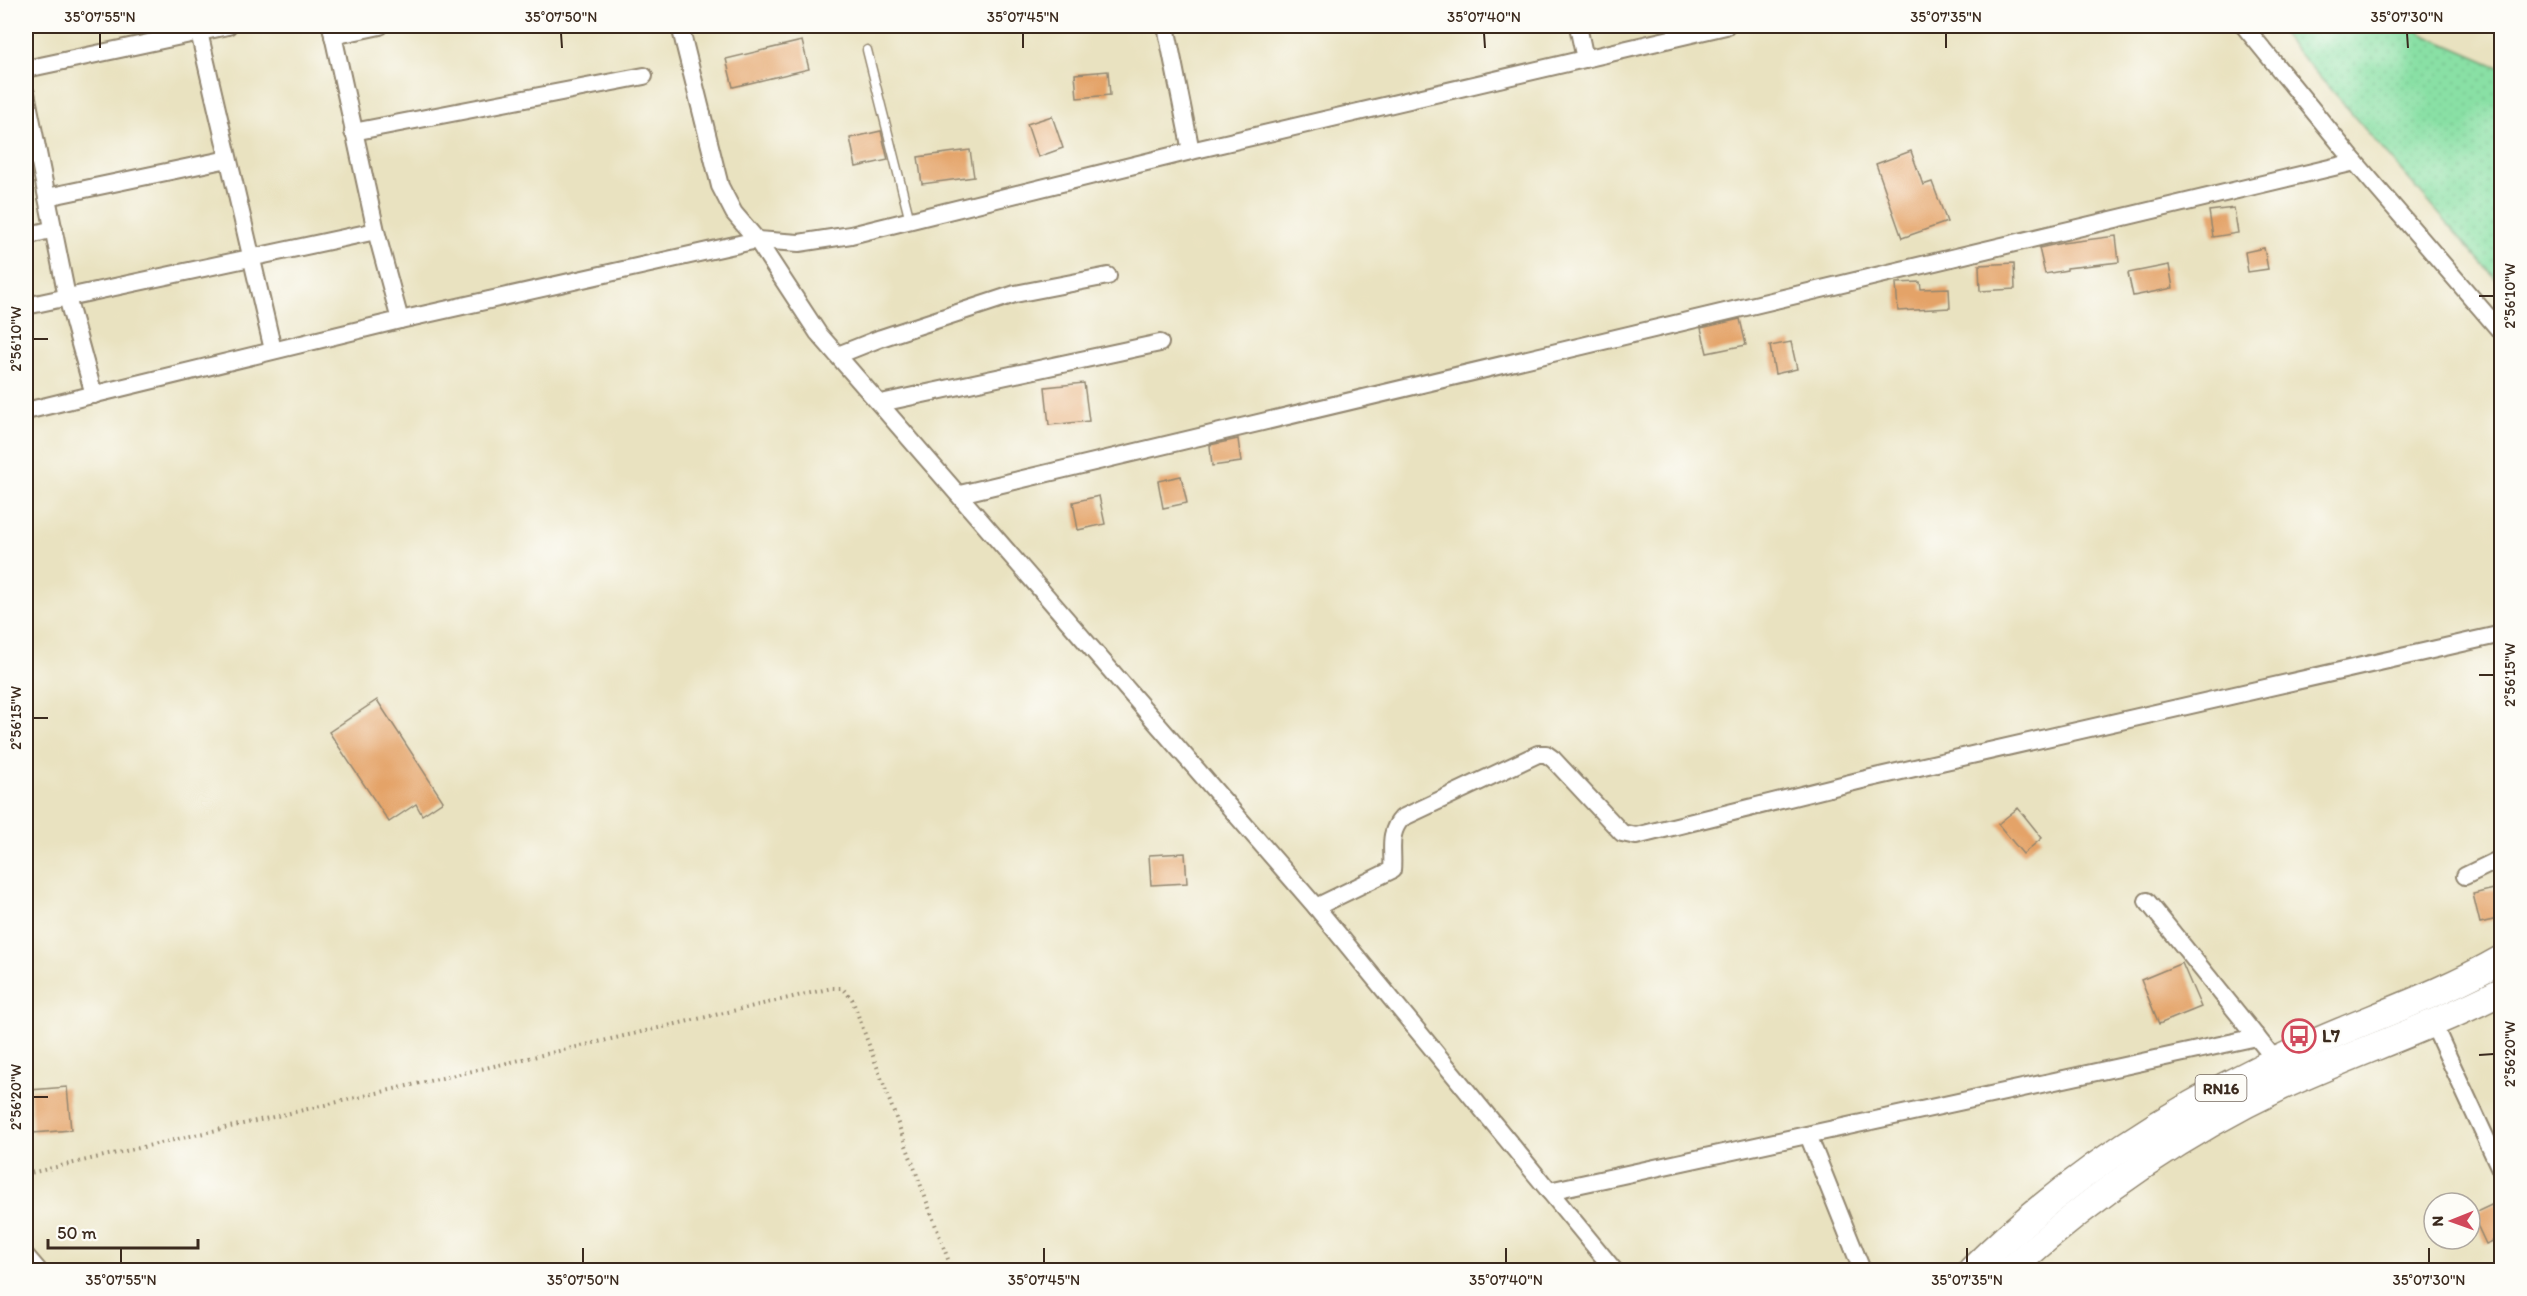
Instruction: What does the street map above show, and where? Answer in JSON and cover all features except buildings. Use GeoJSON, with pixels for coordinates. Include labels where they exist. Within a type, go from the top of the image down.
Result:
{"type":"FeatureCollection","features":[{"type":"Feature","properties":{"kind":"highway","name":"RN16"},"geometry":{"type":"LineString","coordinates":[[1972,1270],[2052,1199],[2123,1147],[2198,1101],[2276,1061],[2419,1002],[2502,959]]}},
{"type":"Feature","properties":{"kind":"highway","name":"RN16"},"geometry":{"type":"LineString","coordinates":[[2010,1270],[2098,1196],[2206,1126],[2282,1087],[2433,1024],[2502,991]]}},
{"type":"Feature","properties":{"kind":"street"},"geometry":{"type":"LineString","coordinates":[[26,69],[228,26]]}},
{"type":"Feature","properties":{"kind":"street"},"geometry":{"type":"LineString","coordinates":[[380,26],[332,31],[376,231],[400,320]]}},
{"type":"Feature","properties":{"kind":"street"},"geometry":{"type":"LineString","coordinates":[[680,26],[720,186],[734,213],[757,240],[818,333],[881,402],[1316,907],[1614,1270]]}},
{"type":"Feature","properties":{"kind":"street"},"geometry":{"type":"LineString","coordinates":[[1166,26],[1191,151]]}},
{"type":"Feature","properties":{"kind":"street"},"geometry":{"type":"LineString","coordinates":[[1578,26],[1585,58]]}},
{"type":"Feature","properties":{"kind":"street"},"geometry":{"type":"LineString","coordinates":[[26,411],[400,320],[757,240],[799,243],[910,222],[1191,151],[1726,26]]}},
{"type":"Feature","properties":{"kind":"street"},"geometry":{"type":"LineString","coordinates":[[2244,26],[2355,162],[2502,333]]}},
{"type":"Feature","properties":{"kind":"street"},"geometry":{"type":"LineString","coordinates":[[200,33],[273,350]]}},
{"type":"Feature","properties":{"kind":"street"},"geometry":{"type":"LineString","coordinates":[[353,132],[644,76]]}},
{"type":"Feature","properties":{"kind":"street"},"geometry":{"type":"LineString","coordinates":[[27,104],[67,297],[94,395]]}},
{"type":"Feature","properties":{"kind":"street"},"geometry":{"type":"LineString","coordinates":[[46,197],[228,159]]}},
{"type":"Feature","properties":{"kind":"street"},"geometry":{"type":"LineString","coordinates":[[960,495],[2355,162]]}},
{"type":"Feature","properties":{"kind":"street"},"geometry":{"type":"LineString","coordinates":[[26,236],[54,229]]}},
{"type":"Feature","properties":{"kind":"street"},"geometry":{"type":"LineString","coordinates":[[26,306],[250,256],[376,231]]}},
{"type":"Feature","properties":{"kind":"street"},"geometry":{"type":"LineString","coordinates":[[838,355],[881,338],[1015,294],[1108,276]]}},
{"type":"Feature","properties":{"kind":"street"},"geometry":{"type":"LineString","coordinates":[[881,402],[1160,343]]}},
{"type":"Feature","properties":{"kind":"street"},"geometry":{"type":"LineString","coordinates":[[1316,907],[1392,870],[1391,839],[1395,826],[1402,818],[1538,754],[1546,754],[1553,759],[1622,833],[1636,836],[1896,772],[2502,634]]}},
{"type":"Feature","properties":{"kind":"street"},"geometry":{"type":"LineString","coordinates":[[2465,876],[2502,858]]}},
{"type":"Feature","properties":{"kind":"street"},"geometry":{"type":"LineString","coordinates":[[2147,901],[2276,1061]]}},
{"type":"Feature","properties":{"kind":"street"},"geometry":{"type":"LineString","coordinates":[[2433,1024],[2502,1173]]}},
{"type":"Feature","properties":{"kind":"street"},"geometry":{"type":"LineString","coordinates":[[1549,1191],[2257,1037]]}},
{"type":"Feature","properties":{"kind":"street"},"geometry":{"type":"LineString","coordinates":[[1808,1135],[1862,1270]]}},
{"type":"Feature","properties":{"kind":"street"},"geometry":{"type":"LineString","coordinates":[[26,1256],[38,1270]]}},
{"type":"Feature","properties":{"kind":"lane"},"geometry":{"type":"LineString","coordinates":[[867,50],[910,222]]}},
{"type":"Feature","properties":{"kind":"path"},"geometry":{"type":"LineString","coordinates":[[26,1174],[832,988],[842,988],[852,999],[952,1270]]}},
{"type":"Feature","properties":{"kind":"green space"},"geometry":{"type":"Polygon","coordinates":[[[2275,26],[2413,26],[2422,34],[2501,68],[2501,285],[2275,26]]]}},
{"type":"Feature","properties":{"kind":"place","name":"L7"},"geometry":{"type":"Point","coordinates":[2299,1036]}}]}
